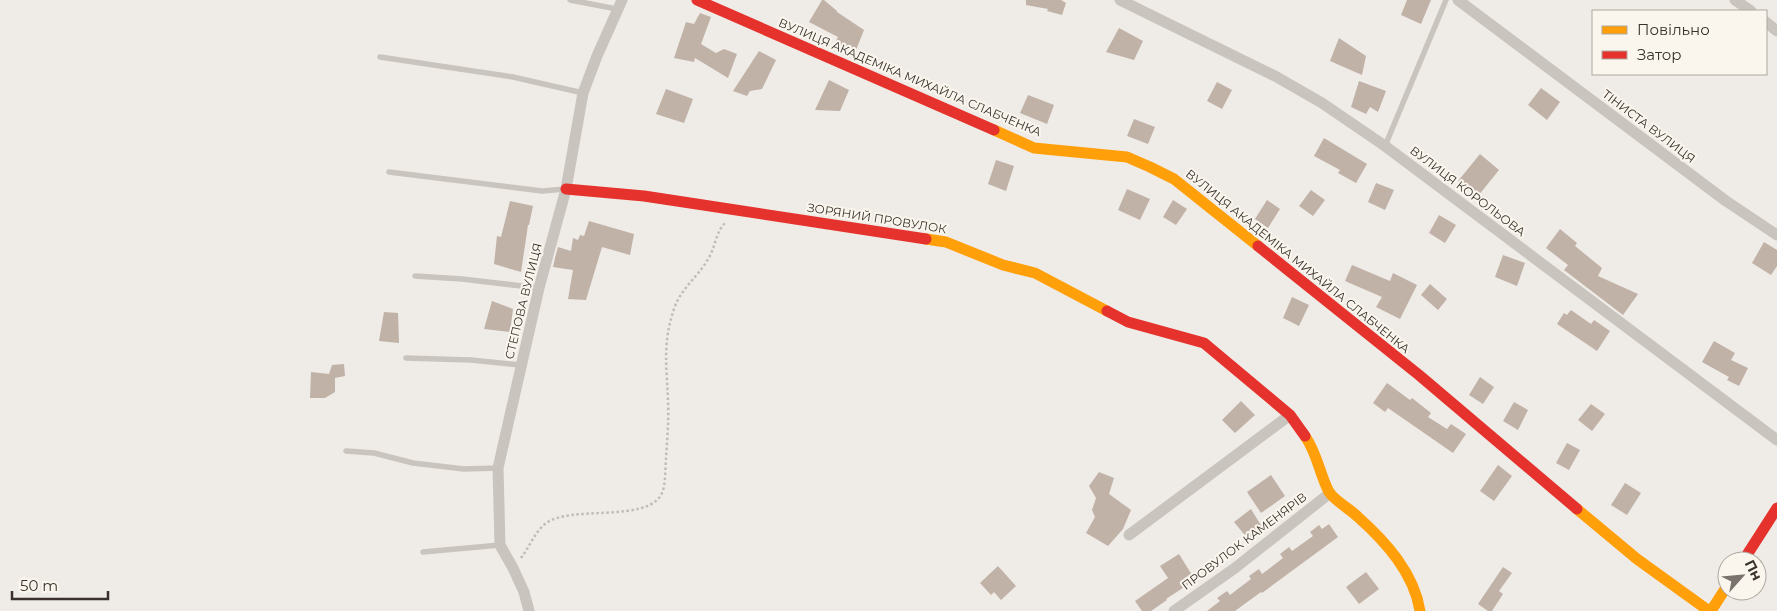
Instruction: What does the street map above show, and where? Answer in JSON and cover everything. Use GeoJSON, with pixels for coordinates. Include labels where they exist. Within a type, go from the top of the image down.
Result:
{"type":"FeatureCollection","features":[{"type":"Feature","properties":{"kind":"street","name":"ВУЛИЦЯ АКАДЕМІКА МИХАЙЛА СЛАБЧЕНКА"},"geometry":{"type":"LineString","coordinates":[[697,0],[1034,148],[1127,157],[1150,166],[1174,180],[1419,375],[1637,559],[1710,611]]}},
{"type":"Feature","properties":{"kind":"street","name":"ВУЛИЦЯ КОРОЛЬОВА"},"geometry":{"type":"LineString","coordinates":[[1120,0],[1275,76],[1322,103],[1385,146],[1777,440]]}},
{"type":"Feature","properties":{"kind":"street","name":"ТІНИСТА ВУЛИЦЯ"},"geometry":{"type":"LineString","coordinates":[[1458,0],[1726,201],[1777,235]]}},
{"type":"Feature","properties":{"kind":"street"},"geometry":{"type":"LineString","coordinates":[[1736,0],[1750,10]]}},
{"type":"Feature","properties":{"kind":"street","name":"СТЕПОВА ВУЛИЦЯ"},"geometry":{"type":"LineString","coordinates":[[529,611],[524,592],[500,545],[498,468],[539,288],[566,189],[583,93],[596,56],[620,4]]}},
{"type":"Feature","properties":{"kind":"street","name":"ЗОРЯНИЙ ПРОВУЛОК"},"geometry":{"type":"LineString","coordinates":[[566,189],[644,196],[946,242],[1003,265],[1035,273],[1128,322],[1204,343],[1290,415],[1314,448],[1330,493]]}},
{"type":"Feature","properties":{"kind":"street"},"geometry":{"type":"LineString","coordinates":[[1129,535],[1290,415]]}},
{"type":"Feature","properties":{"kind":"street"},"geometry":{"type":"LineString","coordinates":[[1330,493],[1359,517],[1393,552],[1410,579],[1418,598],[1420,611]]}},
{"type":"Feature","properties":{"kind":"street","name":"ПРОВУЛОК КАМЕНЯРІВ"},"geometry":{"type":"LineString","coordinates":[[1174,611],[1235,568],[1330,493]]}},
{"type":"Feature","properties":{"kind":"street"},"geometry":{"type":"LineString","coordinates":[[1749,551],[1777,508]]}},
{"type":"Feature","properties":{"kind":"lane"},"geometry":{"type":"LineString","coordinates":[[570,0],[620,4]]}},
{"type":"Feature","properties":{"kind":"lane"},"geometry":{"type":"LineString","coordinates":[[1385,146],[1446,0]]}},
{"type":"Feature","properties":{"kind":"lane"},"geometry":{"type":"LineString","coordinates":[[380,57],[513,77],[583,93]]}},
{"type":"Feature","properties":{"kind":"lane"},"geometry":{"type":"LineString","coordinates":[[389,172],[542,190],[566,189]]}},
{"type":"Feature","properties":{"kind":"lane"},"geometry":{"type":"LineString","coordinates":[[415,276],[462,279],[539,288]]}},
{"type":"Feature","properties":{"kind":"lane"},"geometry":{"type":"LineString","coordinates":[[406,358],[471,360],[521,365]]}},
{"type":"Feature","properties":{"kind":"lane"},"geometry":{"type":"LineString","coordinates":[[346,451],[374,454],[413,464],[464,469],[498,468]]}},
{"type":"Feature","properties":{"kind":"lane"},"geometry":{"type":"LineString","coordinates":[[423,552],[500,545]]}},
{"type":"Feature","properties":{"kind":"path"},"geometry":{"type":"LineString","coordinates":[[513,568],[545,524],[553,520],[601,512],[622,512],[645,507],[655,502],[662,493],[668,424],[665,352],[672,314],[681,294],[708,260],[721,227],[740,210]]}},
{"type":"Feature","properties":{"kind":"building"},"geometry":{"type":"Polygon","coordinates":[[[822,0],[864,30],[856,50],[834,45],[838,37],[809,22],[822,0]]]}},
{"type":"Feature","properties":{"kind":"building"},"geometry":{"type":"Polygon","coordinates":[[[1026,0],[1061,0],[1066,3],[1062,15],[1047,11],[1048,9],[1026,5],[1026,0]]]}},
{"type":"Feature","properties":{"kind":"building"},"geometry":{"type":"Polygon","coordinates":[[[1407,0],[1431,0],[1421,24],[1401,15],[1407,0]]]}},
{"type":"Feature","properties":{"kind":"building"},"geometry":{"type":"Polygon","coordinates":[[[700,13],[711,17],[701,44],[716,53],[724,49],[737,54],[728,78],[695,58],[694,62],[674,58],[686,22],[694,24],[700,13]]]}},
{"type":"Feature","properties":{"kind":"building"},"geometry":{"type":"Polygon","coordinates":[[[1119,28],[1143,41],[1134,60],[1106,52],[1119,28]]]}},
{"type":"Feature","properties":{"kind":"building"},"geometry":{"type":"Polygon","coordinates":[[[1339,38],[1366,56],[1362,75],[1330,61],[1339,38]]]}},
{"type":"Feature","properties":{"kind":"building"},"geometry":{"type":"Polygon","coordinates":[[[759,51],[776,60],[762,89],[750,91],[747,96],[733,91],[759,51]]]}},
{"type":"Feature","properties":{"kind":"building"},"geometry":{"type":"Polygon","coordinates":[[[829,80],[849,90],[840,111],[815,110],[829,80]]]}},
{"type":"Feature","properties":{"kind":"building"},"geometry":{"type":"Polygon","coordinates":[[[1359,81],[1386,91],[1378,112],[1370,107],[1366,114],[1351,107],[1359,81]]]}},
{"type":"Feature","properties":{"kind":"building"},"geometry":{"type":"Polygon","coordinates":[[[1217,82],[1232,90],[1222,109],[1207,101],[1217,82]]]}},
{"type":"Feature","properties":{"kind":"building"},"geometry":{"type":"Polygon","coordinates":[[[1541,88],[1560,102],[1547,120],[1528,105],[1541,88]]]}},
{"type":"Feature","properties":{"kind":"building"},"geometry":{"type":"Polygon","coordinates":[[[666,89],[693,99],[684,123],[656,114],[666,89]]]}},
{"type":"Feature","properties":{"kind":"building"},"geometry":{"type":"Polygon","coordinates":[[[1028,95],[1054,105],[1047,124],[1020,113],[1028,95]]]}},
{"type":"Feature","properties":{"kind":"building"},"geometry":{"type":"Polygon","coordinates":[[[1134,119],[1155,127],[1148,144],[1127,136],[1134,119]]]}},
{"type":"Feature","properties":{"kind":"building"},"geometry":{"type":"Polygon","coordinates":[[[1324,138],[1367,164],[1356,183],[1338,173],[1340,170],[1314,156],[1324,138]]]}},
{"type":"Feature","properties":{"kind":"building"},"geometry":{"type":"Polygon","coordinates":[[[1480,154],[1499,170],[1478,196],[1458,181],[1480,154]]]}},
{"type":"Feature","properties":{"kind":"building"},"geometry":{"type":"Polygon","coordinates":[[[996,160],[1014,166],[1006,191],[988,184],[996,160]]]}},
{"type":"Feature","properties":{"kind":"building"},"geometry":{"type":"Polygon","coordinates":[[[1376,183],[1394,190],[1385,210],[1368,202],[1376,183]]]}},
{"type":"Feature","properties":{"kind":"building"},"geometry":{"type":"Polygon","coordinates":[[[1127,189],[1150,199],[1140,220],[1118,210],[1127,189]]]}},
{"type":"Feature","properties":{"kind":"building"},"geometry":{"type":"Polygon","coordinates":[[[1311,190],[1325,200],[1313,216],[1299,206],[1311,190]]]}},
{"type":"Feature","properties":{"kind":"building"},"geometry":{"type":"Polygon","coordinates":[[[1173,200],[1187,209],[1176,225],[1163,217],[1173,200]]]}},
{"type":"Feature","properties":{"kind":"building"},"geometry":{"type":"Polygon","coordinates":[[[1267,200],[1280,209],[1268,228],[1255,219],[1267,200]]]}},
{"type":"Feature","properties":{"kind":"building"},"geometry":{"type":"Polygon","coordinates":[[[510,201],[533,206],[528,225],[521,272],[494,264],[497,236],[501,237],[510,201]]]}},
{"type":"Feature","properties":{"kind":"building"},"geometry":{"type":"Polygon","coordinates":[[[1439,215],[1456,225],[1445,243],[1429,233],[1439,215]]]}},
{"type":"Feature","properties":{"kind":"building"},"geometry":{"type":"Polygon","coordinates":[[[589,221],[634,234],[630,255],[602,247],[586,300],[568,299],[573,270],[553,267],[555,258],[558,247],[571,251],[573,238],[578,240],[580,235],[584,236],[589,221]]]}},
{"type":"Feature","properties":{"kind":"building"},"geometry":{"type":"Polygon","coordinates":[[[1560,229],[1577,243],[1575,246],[1602,268],[1598,276],[1638,294],[1623,315],[1564,270],[1568,265],[1546,248],[1560,229]]]}},
{"type":"Feature","properties":{"kind":"building"},"geometry":{"type":"Polygon","coordinates":[[[1764,242],[1777,250],[1777,266],[1771,275],[1752,263],[1764,242]]]}},
{"type":"Feature","properties":{"kind":"building"},"geometry":{"type":"Polygon","coordinates":[[[1503,255],[1525,263],[1517,286],[1495,277],[1503,255]]]}},
{"type":"Feature","properties":{"kind":"building"},"geometry":{"type":"Polygon","coordinates":[[[1352,265],[1390,281],[1393,273],[1417,285],[1400,319],[1376,307],[1382,297],[1345,281],[1352,265]]]}},
{"type":"Feature","properties":{"kind":"building"},"geometry":{"type":"Polygon","coordinates":[[[1430,284],[1447,299],[1438,310],[1421,295],[1430,284]]]}},
{"type":"Feature","properties":{"kind":"building"},"geometry":{"type":"Polygon","coordinates":[[[1292,297],[1309,305],[1299,326],[1283,318],[1292,297]]]}},
{"type":"Feature","properties":{"kind":"building"},"geometry":{"type":"Polygon","coordinates":[[[492,301],[513,309],[510,332],[484,329],[492,301]]]}},
{"type":"Feature","properties":{"kind":"building"},"geometry":{"type":"Polygon","coordinates":[[[1571,310],[1591,324],[1594,320],[1610,331],[1597,351],[1557,324],[1564,313],[1567,315],[1571,310]]]}},
{"type":"Feature","properties":{"kind":"building"},"geometry":{"type":"Polygon","coordinates":[[[384,312],[398,313],[399,343],[379,341],[384,312]]]}},
{"type":"Feature","properties":{"kind":"building"},"geometry":{"type":"Polygon","coordinates":[[[1714,341],[1735,353],[1731,360],[1748,368],[1739,386],[1727,380],[1729,377],[1702,362],[1714,341]]]}},
{"type":"Feature","properties":{"kind":"building"},"geometry":{"type":"Polygon","coordinates":[[[344,364],[345,376],[335,378],[335,392],[325,398],[310,398],[311,372],[329,374],[332,365],[344,364]]]}},
{"type":"Feature","properties":{"kind":"building"},"geometry":{"type":"Polygon","coordinates":[[[1480,377],[1494,387],[1483,404],[1469,395],[1480,377]]]}},
{"type":"Feature","properties":{"kind":"building"},"geometry":{"type":"Polygon","coordinates":[[[1387,383],[1410,400],[1412,398],[1431,413],[1428,417],[1447,429],[1451,424],[1466,434],[1453,453],[1388,408],[1385,412],[1373,403],[1387,383]]]}},
{"type":"Feature","properties":{"kind":"building"},"geometry":{"type":"Polygon","coordinates":[[[1241,401],[1255,415],[1235,433],[1222,420],[1241,401]]]}},
{"type":"Feature","properties":{"kind":"building"},"geometry":{"type":"Polygon","coordinates":[[[1514,402],[1528,410],[1518,430],[1503,421],[1514,402]]]}},
{"type":"Feature","properties":{"kind":"building"},"geometry":{"type":"Polygon","coordinates":[[[1591,404],[1605,414],[1592,431],[1578,420],[1591,404]]]}},
{"type":"Feature","properties":{"kind":"building"},"geometry":{"type":"Polygon","coordinates":[[[1567,443],[1580,450],[1569,470],[1556,463],[1567,443]]]}},
{"type":"Feature","properties":{"kind":"building"},"geometry":{"type":"Polygon","coordinates":[[[1498,465],[1512,476],[1494,501],[1480,491],[1498,465]]]}},
{"type":"Feature","properties":{"kind":"building"},"geometry":{"type":"Polygon","coordinates":[[[1099,472],[1114,478],[1109,494],[1131,510],[1123,529],[1108,546],[1086,533],[1095,517],[1092,510],[1096,498],[1089,486],[1099,472]]]}},
{"type":"Feature","properties":{"kind":"building"},"geometry":{"type":"Polygon","coordinates":[[[1271,475],[1285,496],[1261,513],[1247,492],[1271,475]]]}},
{"type":"Feature","properties":{"kind":"building"},"geometry":{"type":"Polygon","coordinates":[[[1625,483],[1641,493],[1627,515],[1611,505],[1625,483]]]}},
{"type":"Feature","properties":{"kind":"building"},"geometry":{"type":"Polygon","coordinates":[[[1251,509],[1262,527],[1248,539],[1234,522],[1251,509]]]}},
{"type":"Feature","properties":{"kind":"building"},"geometry":{"type":"Polygon","coordinates":[[[1329,524],[1338,537],[1262,593],[1235,611],[1207,611],[1220,601],[1217,598],[1227,591],[1230,595],[1251,579],[1249,576],[1259,569],[1262,574],[1283,558],[1280,554],[1289,547],[1292,551],[1313,536],[1310,532],[1319,525],[1322,529],[1329,524]]]}},
{"type":"Feature","properties":{"kind":"building"},"geometry":{"type":"Polygon","coordinates":[[[1179,554],[1195,580],[1151,611],[1142,611],[1135,601],[1168,578],[1160,566],[1179,554]]]}},
{"type":"Feature","properties":{"kind":"building"},"geometry":{"type":"Polygon","coordinates":[[[998,566],[1016,586],[1001,600],[994,592],[991,595],[980,583],[998,566]]]}},
{"type":"Feature","properties":{"kind":"building"},"geometry":{"type":"Polygon","coordinates":[[[1503,567],[1512,573],[1499,591],[1503,594],[1492,611],[1488,611],[1478,604],[1503,567]]]}},
{"type":"Feature","properties":{"kind":"building"},"geometry":{"type":"Polygon","coordinates":[[[1366,572],[1379,589],[1359,604],[1346,587],[1366,572]]]}},
{"type":"Feature","properties":{"kind":"traffic: slow"},"geometry":{"type":"LineString","coordinates":[[994,130],[1034,148],[1127,157],[1150,167],[1174,179],[1258,246]]}},
{"type":"Feature","properties":{"kind":"traffic: slow"},"geometry":{"type":"LineString","coordinates":[[926,239],[946,242],[1003,265],[1035,273],[1107,311]]}},
{"type":"Feature","properties":{"kind":"traffic: slow"},"geometry":{"type":"LineString","coordinates":[[1305,436],[1313,450],[1329,492],[1379,537],[1397,559],[1412,584],[1420,611]]}},
{"type":"Feature","properties":{"kind":"traffic: slow"},"geometry":{"type":"LineString","coordinates":[[1577,509],[1637,559],[1709,611]]}},
{"type":"Feature","properties":{"kind":"traffic: slow"},"geometry":{"type":"LineString","coordinates":[[1711,611],[1717,601]]}},
{"type":"Feature","properties":{"kind":"traffic: jam"},"geometry":{"type":"LineString","coordinates":[[697,0],[994,130]]}},
{"type":"Feature","properties":{"kind":"traffic: jam"},"geometry":{"type":"LineString","coordinates":[[566,189],[644,196],[926,239]]}},
{"type":"Feature","properties":{"kind":"traffic: jam"},"geometry":{"type":"LineString","coordinates":[[1258,246],[1419,375],[1577,509]]}},
{"type":"Feature","properties":{"kind":"traffic: jam"},"geometry":{"type":"LineString","coordinates":[[1107,311],[1128,322],[1204,343],[1290,415],[1305,436]]}},
{"type":"Feature","properties":{"kind":"traffic: jam"},"geometry":{"type":"LineString","coordinates":[[1749,551],[1777,508]]}}]}
